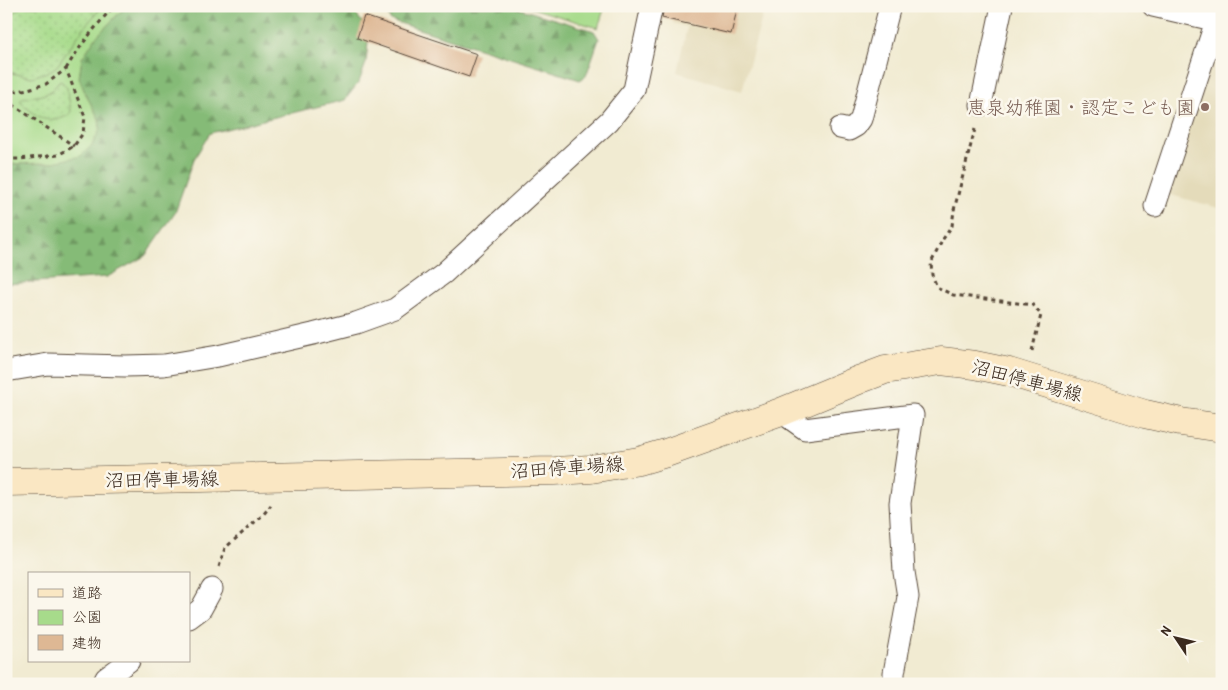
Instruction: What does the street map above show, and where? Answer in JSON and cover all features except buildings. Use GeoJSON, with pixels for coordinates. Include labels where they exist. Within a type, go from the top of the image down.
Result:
{"type":"FeatureCollection","features":[{"type":"Feature","properties":{"kind":"main road","name":"沼田停車場線"},"geometry":{"type":"LineString","coordinates":[[6,482],[545,472],[591,469],[639,461],[666,453],[781,412],[884,370],[941,361],[1009,372],[1145,414],[1222,428]]}},
{"type":"Feature","properties":{"kind":"street"},"geometry":{"type":"LineString","coordinates":[[6,371],[48,364],[164,365],[218,356],[322,332],[356,323],[394,309],[444,273],[609,121],[634,90],[652,6]]}},
{"type":"Feature","properties":{"kind":"street"},"geometry":{"type":"LineString","coordinates":[[840,128],[849,130],[856,126],[861,119],[890,6]]}},
{"type":"Feature","properties":{"kind":"street"},"geometry":{"type":"LineString","coordinates":[[981,105],[1002,6]]}},
{"type":"Feature","properties":{"kind":"street"},"geometry":{"type":"LineString","coordinates":[[1154,6],[1219,22],[1155,206]]}},
{"type":"Feature","properties":{"kind":"street"},"geometry":{"type":"LineString","coordinates":[[781,412],[806,429],[913,415],[900,503],[904,572],[908,598],[894,673],[894,684]]}},
{"type":"Feature","properties":{"kind":"street"},"geometry":{"type":"LineString","coordinates":[[190,617],[201,609],[212,590]]}},
{"type":"Feature","properties":{"kind":"street"},"geometry":{"type":"LineString","coordinates":[[103,684],[106,678],[128,662]]}},
{"type":"Feature","properties":{"kind":"path"},"geometry":{"type":"LineString","coordinates":[[6,11],[12,6]]}},
{"type":"Feature","properties":{"kind":"path"},"geometry":{"type":"LineString","coordinates":[[6,92],[46,84],[66,69],[77,50],[114,6]]}},
{"type":"Feature","properties":{"kind":"path"},"geometry":{"type":"LineString","coordinates":[[6,159],[20,160],[58,155],[74,146],[83,133],[85,117],[66,69]]}},
{"type":"Feature","properties":{"kind":"path"},"geometry":{"type":"LineString","coordinates":[[6,100],[74,146]]}},
{"type":"Feature","properties":{"kind":"path"},"geometry":{"type":"LineString","coordinates":[[981,105],[954,210],[952,226],[931,263],[932,275],[937,287],[953,295],[1033,305],[1041,314],[1030,360]]}},
{"type":"Feature","properties":{"kind":"path"},"geometry":{"type":"LineString","coordinates":[[212,590],[225,548],[263,515],[293,477]]}},
{"type":"Feature","properties":{"kind":"shaded area"},"geometry":{"type":"Polygon","coordinates":[[[677,6],[765,6],[742,91],[677,72],[687,27],[673,23],[677,6]]]}},
{"type":"Feature","properties":{"kind":"shaded area","name":"恵泉幼稚園・認定こども園"},"geometry":{"type":"Polygon","coordinates":[[[1222,22],[1222,209],[1160,192],[1222,22]]]}},
{"type":"Feature","properties":{"kind":"green space"},"geometry":{"type":"Polygon","coordinates":[[[6,6],[126,6],[96,37],[82,58],[79,78],[99,119],[100,129],[92,145],[81,156],[49,163],[6,164],[6,6]]]}},
{"type":"Feature","properties":{"kind":"green space"},"geometry":{"type":"Polygon","coordinates":[[[22,6],[103,6],[85,26],[57,66],[50,71],[32,77],[6,72],[6,20],[22,6]]]}},
{"type":"Feature","properties":{"kind":"green space"},"geometry":{"type":"Polygon","coordinates":[[[126,6],[336,6],[355,13],[369,31],[366,63],[359,82],[345,100],[210,133],[194,159],[175,213],[145,256],[107,277],[6,284],[6,164],[49,163],[100,129],[99,119],[79,78],[82,58],[96,37],[126,6]]]}},
{"type":"Feature","properties":{"kind":"green space"},"geometry":{"type":"Polygon","coordinates":[[[389,6],[511,6],[594,31],[599,39],[586,76],[580,80],[390,20],[387,10],[389,6]]]}},
{"type":"Feature","properties":{"kind":"green space"},"geometry":{"type":"Polygon","coordinates":[[[525,6],[605,6],[598,28],[525,6]]]}},
{"type":"Feature","properties":{"kind":"green space"},"geometry":{"type":"Polygon","coordinates":[[[60,81],[67,88],[71,111],[68,116],[56,120],[45,119],[21,103],[22,98],[48,93],[60,81]]]}},
{"type":"Feature","properties":{"kind":"place","name":"恵泉幼稚園・認定こども園"},"geometry":{"type":"Point","coordinates":[1205,107]}}]}
